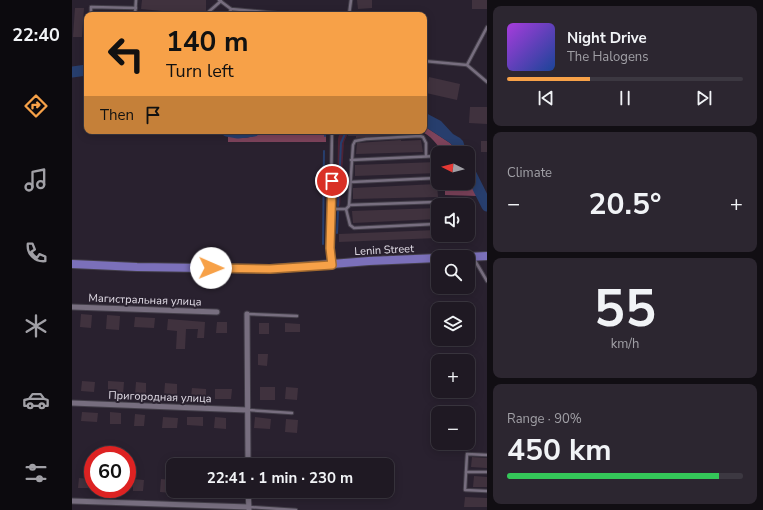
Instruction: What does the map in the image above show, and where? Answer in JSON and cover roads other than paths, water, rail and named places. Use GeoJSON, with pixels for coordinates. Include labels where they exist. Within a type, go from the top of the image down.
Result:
{"type":"FeatureCollection","features":[{"type":"Feature","properties":{"kind":"main road"},"geometry":{"type":"LineString","coordinates":[[475,257],[487,256]]}},
{"type":"Feature","properties":{"kind":"main road","name":"Lenin Street"},"geometry":{"type":"LineString","coordinates":[[72,264],[137,267],[270,269],[369,261],[431,258]]}},
{"type":"Feature","properties":{"kind":"street","name":"Магистральная улица"},"geometry":{"type":"LineString","coordinates":[[72,307],[217,312]]}},
{"type":"Feature","properties":{"kind":"street"},"geometry":{"type":"LineString","coordinates":[[247,314],[248,458]]}},
{"type":"Feature","properties":{"kind":"street","name":"Пригородная улица"},"geometry":{"type":"LineString","coordinates":[[72,403],[247,410]]}},
{"type":"Feature","properties":{"kind":"street"},"geometry":{"type":"LineString","coordinates":[[72,501],[249,509],[248,498]]}},
{"type":"Feature","properties":{"kind":"lane"},"geometry":{"type":"LineString","coordinates":[[135,12],[136,0]]}},
{"type":"Feature","properties":{"kind":"lane"},"geometry":{"type":"LineString","coordinates":[[349,12],[351,0]]}},
{"type":"Feature","properties":{"kind":"lane"},"geometry":{"type":"LineString","coordinates":[[208,12],[220,1],[231,9],[264,12]]}},
{"type":"Feature","properties":{"kind":"lane"},"geometry":{"type":"LineString","coordinates":[[91,12],[91,7],[136,8]]}},
{"type":"Feature","properties":{"kind":"lane"},"geometry":{"type":"LineString","coordinates":[[467,65],[487,27]]}},
{"type":"Feature","properties":{"kind":"lane"},"geometry":{"type":"LineString","coordinates":[[427,61],[467,65],[487,82]]}},
{"type":"Feature","properties":{"kind":"lane"},"geometry":{"type":"LineString","coordinates":[[332,134],[330,248],[332,265]]}},
{"type":"Feature","properties":{"kind":"lane"},"geometry":{"type":"LineString","coordinates":[[346,209],[349,205],[353,145],[357,140],[416,136],[423,137],[425,140],[426,156]]}},
{"type":"Feature","properties":{"kind":"lane"},"geometry":{"type":"LineString","coordinates":[[351,160],[431,156]]}},
{"type":"Feature","properties":{"kind":"lane"},"geometry":{"type":"LineString","coordinates":[[351,182],[431,178]]}},
{"type":"Feature","properties":{"kind":"lane"},"geometry":{"type":"LineString","coordinates":[[349,205],[431,202]]}},
{"type":"Feature","properties":{"kind":"lane"},"geometry":{"type":"LineString","coordinates":[[331,209],[346,209]]}},
{"type":"Feature","properties":{"kind":"lane"},"geometry":{"type":"LineString","coordinates":[[346,209],[350,225],[354,228],[431,224]]}},
{"type":"Feature","properties":{"kind":"lane"},"geometry":{"type":"LineString","coordinates":[[475,264],[487,281]]}},
{"type":"Feature","properties":{"kind":"lane"},"geometry":{"type":"LineString","coordinates":[[247,314],[297,316]]}},
{"type":"Feature","properties":{"kind":"lane"},"geometry":{"type":"LineString","coordinates":[[247,410],[292,413]]}},
{"type":"Feature","properties":{"kind":"lane"},"geometry":{"type":"LineString","coordinates":[[487,455],[467,454],[465,490],[487,491]]}},
{"type":"Feature","properties":{"kind":"lane"},"geometry":{"type":"LineString","coordinates":[[466,472],[487,472]]}},
{"type":"Feature","properties":{"kind":"lane"},"geometry":{"type":"LineString","coordinates":[[249,509],[296,510]]}},
{"type":"Feature","properties":{"kind":"water"},"geometry":{"type":"Polygon","coordinates":[[[427,114],[441,121],[453,134],[463,141],[465,146],[453,146],[427,128],[427,114]]]}},
{"type":"Feature","properties":{"kind":"water"},"geometry":{"type":"Polygon","coordinates":[[[228,134],[258,134],[242,138],[228,136],[228,134]]]}},
{"type":"Feature","properties":{"kind":"water"},"geometry":{"type":"Polygon","coordinates":[[[475,172],[485,191],[477,196],[474,190],[475,172]]]}},
{"type":"Feature","properties":{"kind":"waterway"},"geometry":{"type":"LineString","coordinates":[[72,72],[84,70]]}},
{"type":"Feature","properties":{"kind":"waterway"},"geometry":{"type":"LineString","coordinates":[[338,206],[341,143],[345,134]]}},
{"type":"Feature","properties":{"kind":"waterway"},"geometry":{"type":"LineString","coordinates":[[323,244],[324,151]]}},
{"type":"Feature","properties":{"kind":"waterway"},"geometry":{"type":"LineString","coordinates":[[475,182],[487,206]]}},
{"type":"Feature","properties":{"kind":"waterway"},"geometry":{"type":"LineString","coordinates":[[337,233],[338,211]]}}]}
